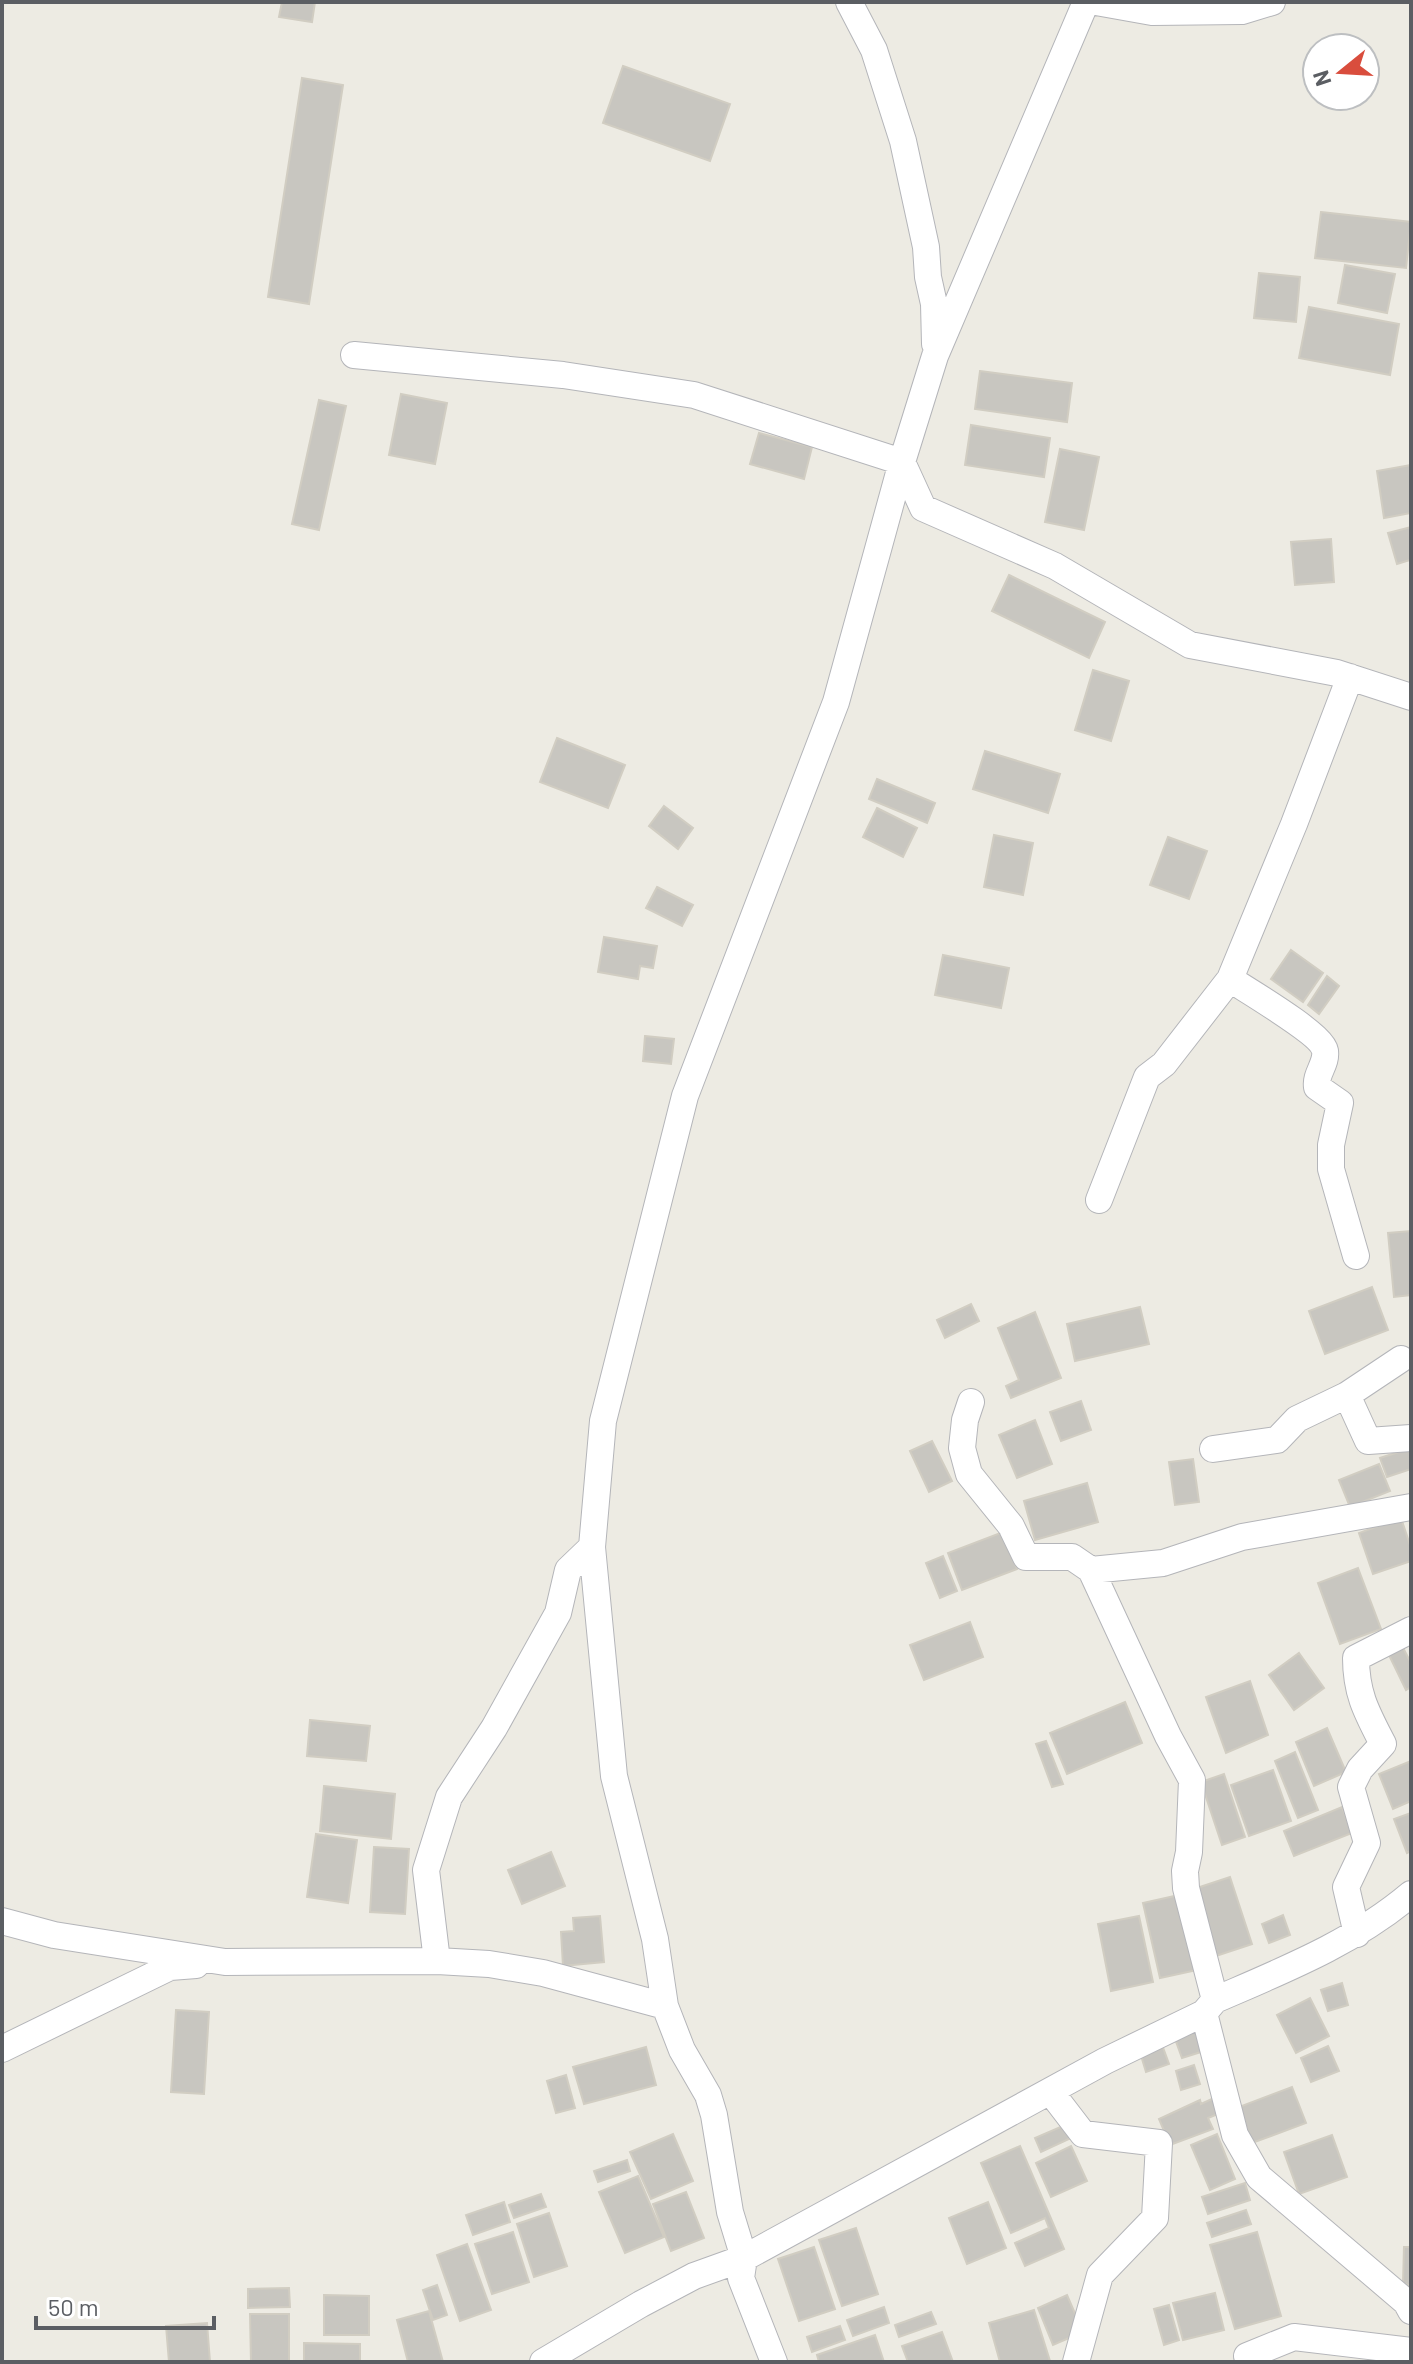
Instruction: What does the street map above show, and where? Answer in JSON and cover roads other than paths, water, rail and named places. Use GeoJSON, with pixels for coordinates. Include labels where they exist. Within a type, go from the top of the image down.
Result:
{"type":"FeatureCollection","features":[{"type":"Feature","properties":{"kind":"street"},"geometry":{"type":"LineString","coordinates":[[849,2],[874,50],[903,141],[926,247],[934,304],[935,356]]}},
{"type":"Feature","properties":{"kind":"street"},"geometry":{"type":"LineString","coordinates":[[774,2362],[743,2268],[708,2095],[682,2050],[665,2006],[655,1939],[614,1776],[592,1547],[603,1421],[685,1096],[836,702],[902,462],[935,356],[1086,2]]}},
{"type":"Feature","properties":{"kind":"street"},"geometry":{"type":"LineString","coordinates":[[1096,2],[1152,12],[1242,11],[1272,2]]}},
{"type":"Feature","properties":{"kind":"street"},"geometry":{"type":"LineString","coordinates":[[354,355],[563,375],[694,395],[902,462],[923,508],[1055,566],[1190,645],[1350,677],[1411,697]]}},
{"type":"Feature","properties":{"kind":"street"},"geometry":{"type":"LineString","coordinates":[[1099,1200],[1147,1077],[1164,1064],[1230,979],[1350,677]]}},
{"type":"Feature","properties":{"kind":"street"},"geometry":{"type":"LineString","coordinates":[[1230,979],[1304,1028],[1325,1049],[1325,1059],[1316,1078],[1317,1087],[1340,1103],[1331,1145],[1331,1169],[1356,1256]]}},
{"type":"Feature","properties":{"kind":"street"},"geometry":{"type":"LineString","coordinates":[[1213,1449],[1277,1440],[1297,1419],[1347,1395],[1401,1359]]}},
{"type":"Feature","properties":{"kind":"street"},"geometry":{"type":"LineString","coordinates":[[1347,1395],[1368,1441],[1411,1438]]}},
{"type":"Feature","properties":{"kind":"street"},"geometry":{"type":"LineString","coordinates":[[971,1402],[965,1420],[962,1448],[969,1474],[1011,1526],[1026,1557],[1072,1557],[1091,1570],[1168,1736],[1192,1780],[1185,1880],[1235,2135],[1259,2177],[1406,2302],[1411,2311]]}},
{"type":"Feature","properties":{"kind":"street"},"geometry":{"type":"LineString","coordinates":[[1091,1570],[1163,1563],[1242,1537],[1411,1507]]}},
{"type":"Feature","properties":{"kind":"street"},"geometry":{"type":"LineString","coordinates":[[437,1961],[426,1870],[449,1797],[494,1728],[558,1613],[568,1570],[592,1547]]}},
{"type":"Feature","properties":{"kind":"street"},"geometry":{"type":"LineString","coordinates":[[1357,1934],[1346,1887],[1367,1843],[1351,1787],[1360,1769],[1383,1744],[1363,1705],[1356,1682],[1356,1658],[1411,1630]]}},
{"type":"Feature","properties":{"kind":"street"},"geometry":{"type":"LineString","coordinates":[[543,2362],[694,2276],[743,2268],[1105,2061],[1357,1934],[1411,1894]]}},
{"type":"Feature","properties":{"kind":"street"},"geometry":{"type":"LineString","coordinates":[[2,1921],[54,1935],[225,1962]]}},
{"type":"Feature","properties":{"kind":"street"},"geometry":{"type":"LineString","coordinates":[[2,2049],[170,1967],[225,1962],[437,1961],[489,1964],[543,1973],[665,2006]]}},
{"type":"Feature","properties":{"kind":"street"},"geometry":{"type":"LineString","coordinates":[[1050,2091],[1083,2134],[1159,2143],[1155,2218],[1100,2275],[1076,2362]]}},
{"type":"Feature","properties":{"kind":"street"},"geometry":{"type":"LineString","coordinates":[[1247,2360],[1294,2337],[1411,2351]]}}]}
